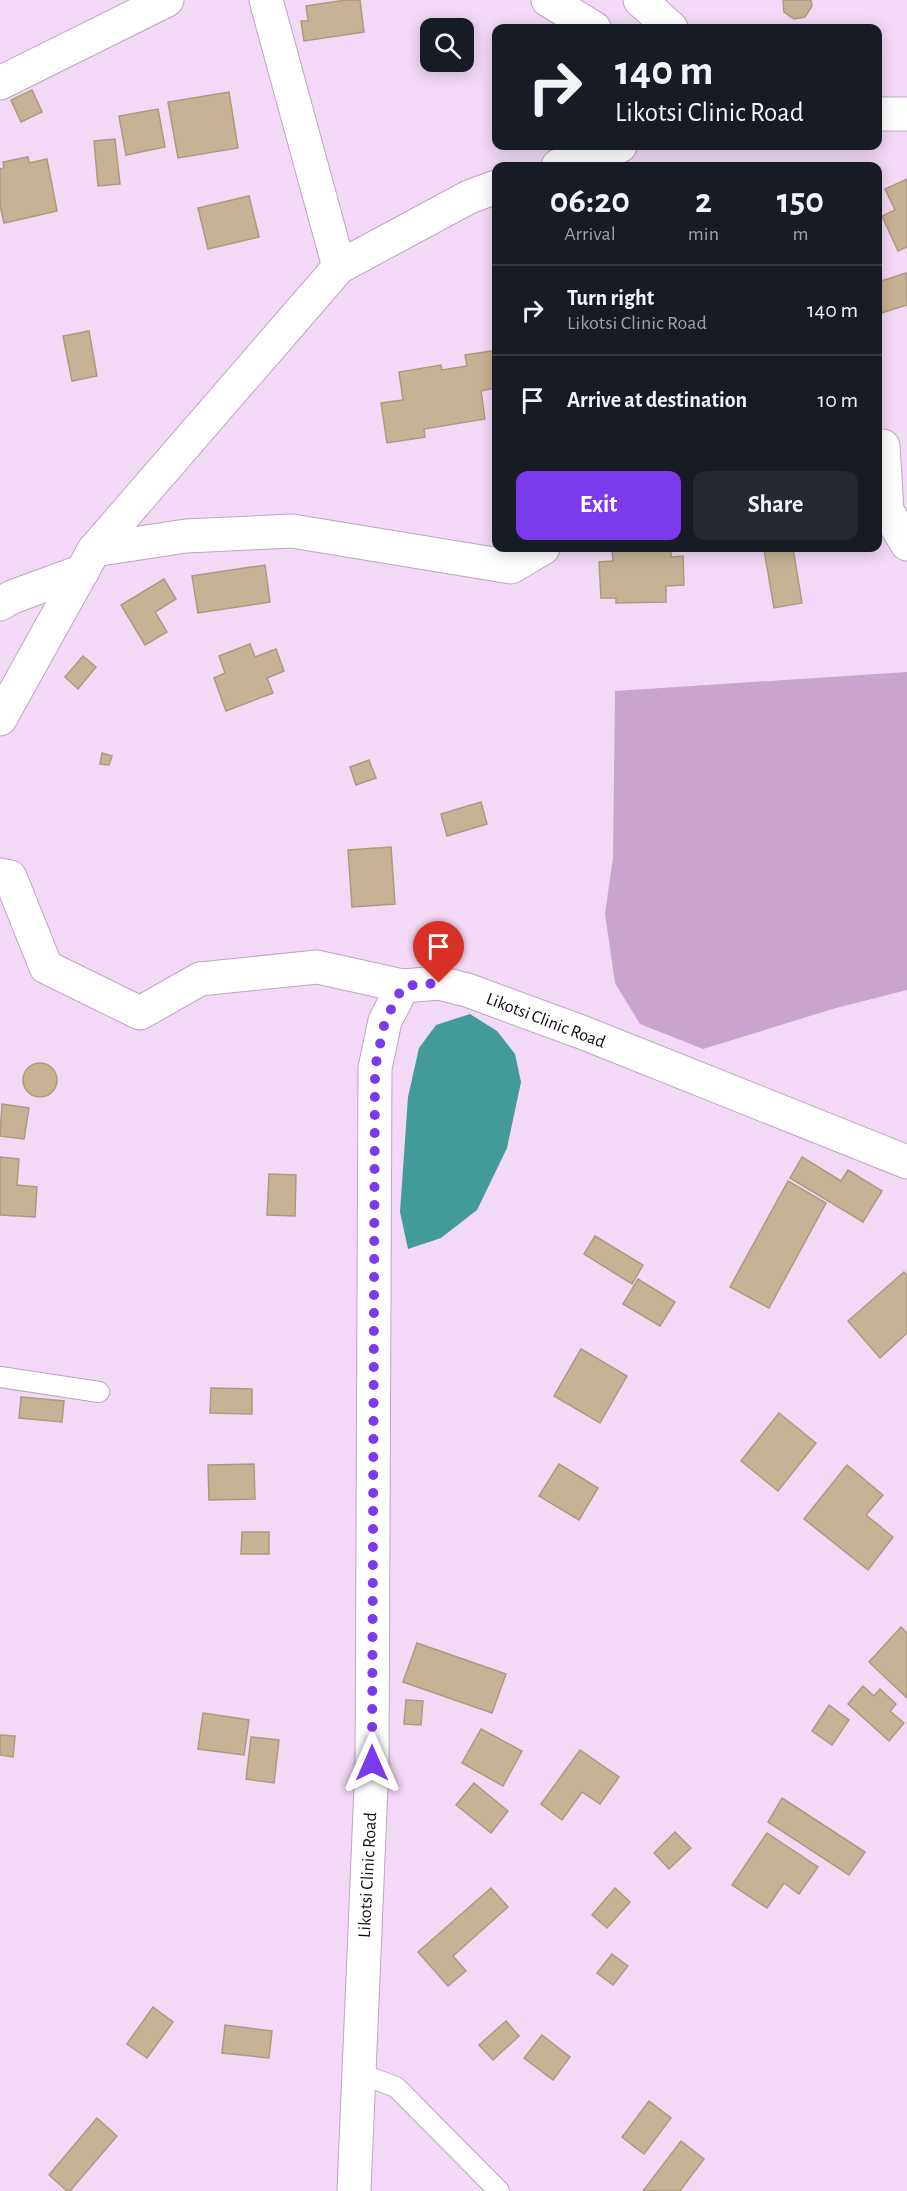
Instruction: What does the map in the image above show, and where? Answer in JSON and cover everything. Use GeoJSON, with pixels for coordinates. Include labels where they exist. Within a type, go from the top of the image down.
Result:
{"type":"FeatureCollection","features":[{"type":"Feature","properties":{"kind":"street"},"geometry":{"type":"LineString","coordinates":[[0,83],[167,0]]}},
{"type":"Feature","properties":{"kind":"street"},"geometry":{"type":"LineString","coordinates":[[266,0],[339,267]]}},
{"type":"Feature","properties":{"kind":"street"},"geometry":{"type":"LineString","coordinates":[[549,0],[588,24]]}},
{"type":"Feature","properties":{"kind":"street"},"geometry":{"type":"LineString","coordinates":[[640,0],[667,24]]}},
{"type":"Feature","properties":{"kind":"street"},"geometry":{"type":"LineString","coordinates":[[882,114],[907,114]]}},
{"type":"Feature","properties":{"kind":"street"},"geometry":{"type":"LineString","coordinates":[[570,162],[608,150]]}},
{"type":"Feature","properties":{"kind":"street"},"geometry":{"type":"LineString","coordinates":[[0,719],[88,560],[339,267],[469,197],[492,189]]}},
{"type":"Feature","properties":{"kind":"street"},"geometry":{"type":"LineString","coordinates":[[889,442],[887,511],[907,544]]}},
{"type":"Feature","properties":{"kind":"street"},"geometry":{"type":"LineString","coordinates":[[0,604],[88,560],[186,536],[292,531],[511,567],[536,552]]}},
{"type":"Feature","properties":{"kind":"street"},"geometry":{"type":"LineString","coordinates":[[0,875],[10,877],[46,967],[140,1012],[200,979],[317,967],[403,986]]}},
{"type":"Feature","properties":{"kind":"street","name":"Likotsi Clinic Road"},"geometry":{"type":"LineString","coordinates":[[354,2191],[372,1763],[375,1068],[385,1021],[403,986],[439,983],[466,990],[584,1033],[907,1162]]}},
{"type":"Feature","properties":{"kind":"lane"},"geometry":{"type":"LineString","coordinates":[[0,1377],[99,1392]]}},
{"type":"Feature","properties":{"kind":"lane"},"geometry":{"type":"LineString","coordinates":[[358,2073],[396,2087],[499,2191]]}},
{"type":"Feature","properties":{"kind":"shaded area"},"geometry":{"type":"Polygon","coordinates":[[[907,672],[907,990],[836,1008],[703,1049],[640,1024],[615,983],[605,914],[613,857],[615,691],[907,672]]]}},
{"type":"Feature","properties":{"kind":"shaded area"},"geometry":{"type":"Polygon","coordinates":[[[470,1014],[497,1031],[515,1054],[521,1082],[507,1148],[477,1210],[441,1238],[408,1249],[400,1212],[408,1097],[419,1048],[436,1025],[470,1014]]]}},
{"type":"Feature","properties":{"kind":"building"},"geometry":{"type":"Polygon","coordinates":[[[360,0],[364,32],[304,41],[301,21],[308,21],[306,6],[360,0]]]}},
{"type":"Feature","properties":{"kind":"building"},"geometry":{"type":"Polygon","coordinates":[[[783,0],[811,0],[812,6],[805,17],[794,19],[784,12],[783,0]]]}},
{"type":"Feature","properties":{"kind":"building"},"geometry":{"type":"Polygon","coordinates":[[[32,90],[42,112],[21,122],[11,100],[32,90]]]}},
{"type":"Feature","properties":{"kind":"building"},"geometry":{"type":"Polygon","coordinates":[[[229,92],[238,148],[178,158],[168,102],[229,92]]]}},
{"type":"Feature","properties":{"kind":"building"},"geometry":{"type":"Polygon","coordinates":[[[158,109],[165,147],[126,155],[119,116],[158,109]]]}},
{"type":"Feature","properties":{"kind":"building"},"geometry":{"type":"Polygon","coordinates":[[[115,139],[120,184],[98,186],[94,141],[115,139]]]}},
{"type":"Feature","properties":{"kind":"building"},"geometry":{"type":"Polygon","coordinates":[[[28,157],[29,163],[47,159],[57,211],[4,223],[0,205],[0,169],[4,168],[3,162],[28,157]]]}},
{"type":"Feature","properties":{"kind":"building"},"geometry":{"type":"Polygon","coordinates":[[[907,179],[907,247],[898,251],[882,216],[895,210],[885,189],[907,179]]]}},
{"type":"Feature","properties":{"kind":"building"},"geometry":{"type":"Polygon","coordinates":[[[249,196],[259,237],[208,249],[198,208],[249,196]]]}},
{"type":"Feature","properties":{"kind":"building"},"geometry":{"type":"Polygon","coordinates":[[[906,273],[907,305],[882,313],[882,281],[906,273]]]}},
{"type":"Feature","properties":{"kind":"building"},"geometry":{"type":"Polygon","coordinates":[[[89,331],[97,376],[72,381],[63,336],[89,331]]]}},
{"type":"Feature","properties":{"kind":"building"},"geometry":{"type":"Polygon","coordinates":[[[492,351],[492,389],[481,391],[485,419],[424,429],[425,437],[387,443],[381,403],[403,400],[399,372],[441,365],[442,370],[467,366],[465,355],[492,351]]]}},
{"type":"Feature","properties":{"kind":"building"},"geometry":{"type":"Polygon","coordinates":[[[612,552],[671,552],[671,557],[683,556],[684,585],[666,586],[666,602],[616,603],[616,598],[601,598],[599,562],[613,561],[612,552]]]}},
{"type":"Feature","properties":{"kind":"building"},"geometry":{"type":"Polygon","coordinates":[[[764,552],[794,552],[802,603],[774,608],[764,552]]]}},
{"type":"Feature","properties":{"kind":"building"},"geometry":{"type":"Polygon","coordinates":[[[265,565],[270,602],[198,613],[192,576],[265,565]]]}},
{"type":"Feature","properties":{"kind":"building"},"geometry":{"type":"Polygon","coordinates":[[[164,579],[176,599],[155,612],[167,632],[145,645],[121,605],[164,579]]]}},
{"type":"Feature","properties":{"kind":"building"},"geometry":{"type":"Polygon","coordinates":[[[250,644],[255,657],[276,649],[284,671],[267,678],[273,693],[226,711],[214,678],[225,673],[219,656],[250,644]]]}},
{"type":"Feature","properties":{"kind":"building"},"geometry":{"type":"Polygon","coordinates":[[[83,656],[96,667],[78,689],[65,677],[83,656]]]}},
{"type":"Feature","properties":{"kind":"building"},"geometry":{"type":"Polygon","coordinates":[[[102,753],[112,756],[109,765],[100,764],[102,753]]]}},
{"type":"Feature","properties":{"kind":"building"},"geometry":{"type":"Polygon","coordinates":[[[369,760],[376,778],[356,785],[350,767],[369,760]]]}},
{"type":"Feature","properties":{"kind":"building"},"geometry":{"type":"Polygon","coordinates":[[[481,802],[487,824],[447,836],[441,814],[481,802]]]}},
{"type":"Feature","properties":{"kind":"building"},"geometry":{"type":"Polygon","coordinates":[[[391,847],[395,904],[352,907],[348,850],[391,847]]]}},
{"type":"Feature","properties":{"kind":"building"},"geometry":{"type":"Polygon","coordinates":[[[40,1063],[52,1068],[57,1080],[52,1092],[40,1097],[28,1092],[23,1080],[28,1068],[40,1063]]]}},
{"type":"Feature","properties":{"kind":"building"},"geometry":{"type":"Polygon","coordinates":[[[2,1104],[29,1108],[24,1139],[0,1136],[2,1104]]]}},
{"type":"Feature","properties":{"kind":"building"},"geometry":{"type":"Polygon","coordinates":[[[0,1157],[19,1159],[17,1185],[37,1187],[35,1217],[0,1215],[0,1157]]]}},
{"type":"Feature","properties":{"kind":"building"},"geometry":{"type":"Polygon","coordinates":[[[802,1157],[841,1181],[848,1170],[882,1191],[863,1222],[790,1178],[802,1157]]]}},
{"type":"Feature","properties":{"kind":"building"},"geometry":{"type":"Polygon","coordinates":[[[269,1174],[296,1175],[295,1216],[267,1215],[269,1174]]]}},
{"type":"Feature","properties":{"kind":"building"},"geometry":{"type":"Polygon","coordinates":[[[788,1181],[826,1203],[769,1308],[730,1287],[788,1181]]]}},
{"type":"Feature","properties":{"kind":"building"},"geometry":{"type":"Polygon","coordinates":[[[595,1236],[643,1265],[632,1284],[584,1254],[595,1236]]]}},
{"type":"Feature","properties":{"kind":"building"},"geometry":{"type":"Polygon","coordinates":[[[904,1272],[907,1275],[907,1333],[880,1358],[848,1321],[904,1272]]]}},
{"type":"Feature","properties":{"kind":"building"},"geometry":{"type":"Polygon","coordinates":[[[638,1279],[675,1302],[660,1326],[623,1304],[638,1279]]]}},
{"type":"Feature","properties":{"kind":"building"},"geometry":{"type":"Polygon","coordinates":[[[581,1349],[627,1376],[600,1423],[554,1396],[581,1349]]]}},
{"type":"Feature","properties":{"kind":"building"},"geometry":{"type":"Polygon","coordinates":[[[211,1388],[252,1389],[252,1414],[210,1413],[211,1388]]]}},
{"type":"Feature","properties":{"kind":"building"},"geometry":{"type":"Polygon","coordinates":[[[21,1397],[64,1401],[62,1422],[19,1418],[21,1397]]]}},
{"type":"Feature","properties":{"kind":"building"},"geometry":{"type":"Polygon","coordinates":[[[779,1413],[816,1443],[778,1491],[741,1461],[779,1413]]]}},
{"type":"Feature","properties":{"kind":"building"},"geometry":{"type":"Polygon","coordinates":[[[254,1464],[255,1499],[209,1500],[208,1465],[254,1464]]]}},
{"type":"Feature","properties":{"kind":"building"},"geometry":{"type":"Polygon","coordinates":[[[559,1464],[598,1488],[579,1520],[539,1496],[559,1464]]]}},
{"type":"Feature","properties":{"kind":"building"},"geometry":{"type":"Polygon","coordinates":[[[847,1465],[883,1495],[866,1515],[893,1537],[868,1570],[804,1519],[847,1465]]]}},
{"type":"Feature","properties":{"kind":"building"},"geometry":{"type":"Polygon","coordinates":[[[242,1532],[269,1532],[269,1554],[241,1554],[242,1532]]]}},
{"type":"Feature","properties":{"kind":"building"},"geometry":{"type":"Polygon","coordinates":[[[901,1627],[907,1633],[907,1698],[869,1662],[901,1627]]]}},
{"type":"Feature","properties":{"kind":"building"},"geometry":{"type":"Polygon","coordinates":[[[417,1643],[506,1674],[492,1713],[403,1682],[417,1643]]]}},
{"type":"Feature","properties":{"kind":"building"},"geometry":{"type":"Polygon","coordinates":[[[863,1686],[874,1696],[880,1689],[896,1704],[890,1711],[904,1723],[889,1741],[848,1704],[863,1686]]]}},
{"type":"Feature","properties":{"kind":"building"},"geometry":{"type":"Polygon","coordinates":[[[406,1700],[423,1701],[421,1725],[404,1724],[406,1700]]]}},
{"type":"Feature","properties":{"kind":"building"},"geometry":{"type":"Polygon","coordinates":[[[829,1705],[849,1720],[832,1745],[812,1731],[829,1705]]]}},
{"type":"Feature","properties":{"kind":"building"},"geometry":{"type":"Polygon","coordinates":[[[203,1713],[249,1720],[244,1755],[198,1749],[203,1713]]]}},
{"type":"Feature","properties":{"kind":"building"},"geometry":{"type":"Polygon","coordinates":[[[481,1729],[522,1751],[503,1786],[462,1763],[481,1729]]]}},
{"type":"Feature","properties":{"kind":"building"},"geometry":{"type":"Polygon","coordinates":[[[0,1735],[15,1736],[13,1757],[0,1755],[0,1735]]]}},
{"type":"Feature","properties":{"kind":"building"},"geometry":{"type":"Polygon","coordinates":[[[251,1737],[279,1740],[274,1783],[246,1779],[251,1737]]]}},
{"type":"Feature","properties":{"kind":"building"},"geometry":{"type":"Polygon","coordinates":[[[580,1750],[619,1777],[600,1804],[582,1792],[562,1820],[541,1804],[580,1750]]]}},
{"type":"Feature","properties":{"kind":"building"},"geometry":{"type":"Polygon","coordinates":[[[474,1783],[508,1811],[491,1833],[456,1805],[474,1783]]]}},
{"type":"Feature","properties":{"kind":"building"},"geometry":{"type":"Polygon","coordinates":[[[782,1798],[865,1852],[849,1875],[768,1822],[782,1798]]]}},
{"type":"Feature","properties":{"kind":"building"},"geometry":{"type":"Polygon","coordinates":[[[675,1832],[691,1848],[669,1869],[654,1853],[675,1832]]]}},
{"type":"Feature","properties":{"kind":"building"},"geometry":{"type":"Polygon","coordinates":[[[767,1833],[818,1867],[799,1894],[784,1883],[767,1908],[732,1885],[767,1833]]]}},
{"type":"Feature","properties":{"kind":"building"},"geometry":{"type":"Polygon","coordinates":[[[491,1888],[508,1907],[453,1956],[466,1971],[448,1986],[418,1952],[491,1888]]]}},
{"type":"Feature","properties":{"kind":"building"},"geometry":{"type":"Polygon","coordinates":[[[615,1888],[630,1902],[607,1928],[592,1915],[615,1888]]]}},
{"type":"Feature","properties":{"kind":"building"},"geometry":{"type":"Polygon","coordinates":[[[612,1954],[628,1966],[613,1985],[597,1973],[612,1954]]]}},
{"type":"Feature","properties":{"kind":"building"},"geometry":{"type":"Polygon","coordinates":[[[153,2007],[173,2022],[147,2058],[127,2044],[153,2007]]]}},
{"type":"Feature","properties":{"kind":"building"},"geometry":{"type":"Polygon","coordinates":[[[506,2021],[519,2036],[493,2060],[479,2045],[506,2021]]]}},
{"type":"Feature","properties":{"kind":"building"},"geometry":{"type":"Polygon","coordinates":[[[225,2025],[272,2031],[269,2058],[222,2053],[225,2025]]]}},
{"type":"Feature","properties":{"kind":"building"},"geometry":{"type":"Polygon","coordinates":[[[542,2035],[570,2057],[553,2080],[524,2058],[542,2035]]]}},
{"type":"Feature","properties":{"kind":"building"},"geometry":{"type":"Polygon","coordinates":[[[649,2101],[671,2118],[644,2154],[622,2137],[649,2101]]]}},
{"type":"Feature","properties":{"kind":"building"},"geometry":{"type":"Polygon","coordinates":[[[97,2118],[117,2136],[70,2191],[67,2191],[49,2175],[97,2118]]]}},
{"type":"Feature","properties":{"kind":"building"},"geometry":{"type":"Polygon","coordinates":[[[681,2141],[704,2159],[680,2191],[643,2191],[681,2141]]]}},
{"type":"Feature","properties":{"kind":"route"},"geometry":{"type":"LineString","coordinates":[[372,1763],[375,1068],[385,1021],[403,986],[439,983]]}}]}
